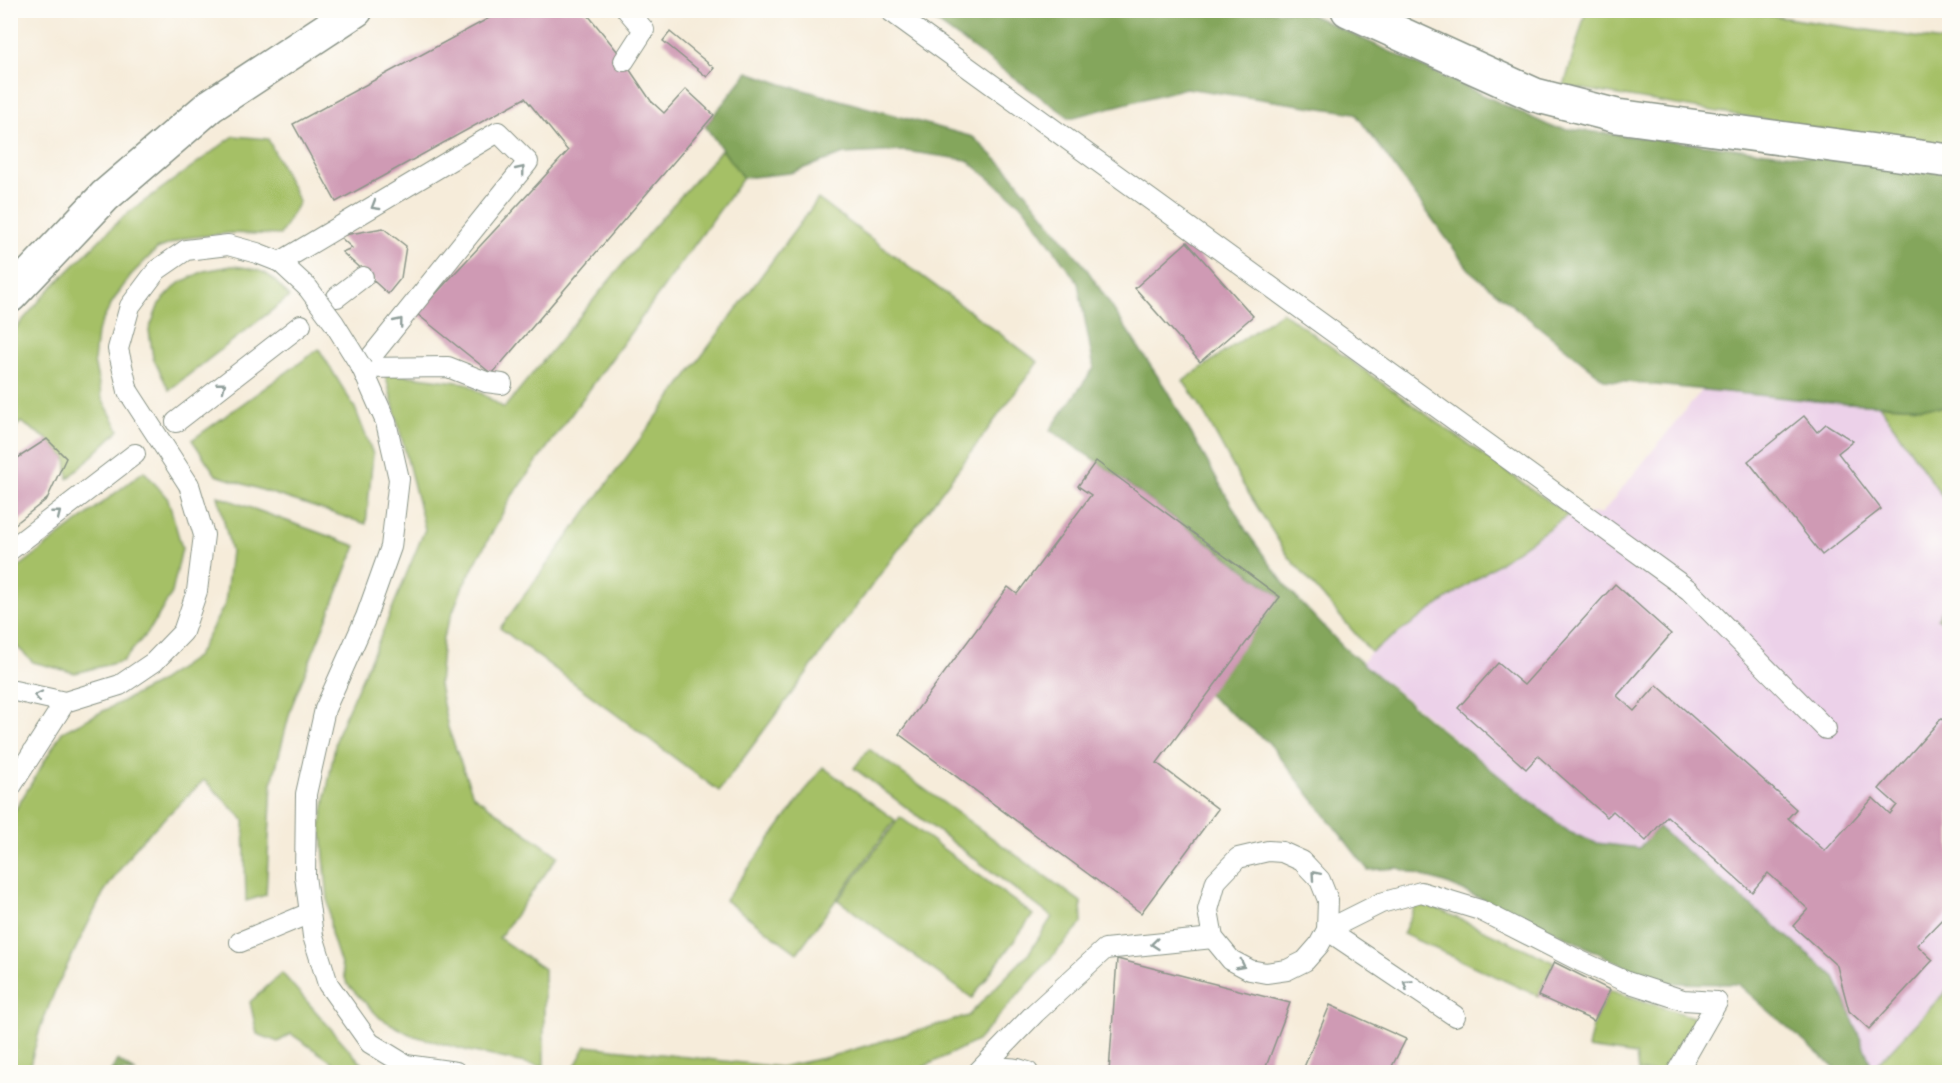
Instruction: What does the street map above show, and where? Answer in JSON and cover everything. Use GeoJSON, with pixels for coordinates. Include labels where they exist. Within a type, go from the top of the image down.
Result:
{"type":"FeatureCollection","features":[{"type":"Feature","properties":{"kind":"street"},"geometry":{"type":"LineString","coordinates":[[10,296],[105,196],[210,105],[356,10]]}},
{"type":"Feature","properties":{"kind":"street"},"geometry":{"type":"LineString","coordinates":[[1348,10],[1535,95],[1617,116],[1950,161]]}},
{"type":"Feature","properties":{"kind":"lane"},"geometry":{"type":"LineString","coordinates":[[624,62],[644,30],[627,10]]}},
{"type":"Feature","properties":{"kind":"lane"},"geometry":{"type":"LineString","coordinates":[[889,10],[1689,590],[1826,729]]}},
{"type":"Feature","properties":{"kind":"lane"},"geometry":{"type":"LineString","coordinates":[[280,262],[498,132],[528,162],[363,368]]}},
{"type":"Feature","properties":{"kind":"lane"},"geometry":{"type":"LineString","coordinates":[[10,690],[65,702],[120,685],[154,662],[183,632],[197,591],[204,535],[189,485],[128,391],[118,349],[130,306],[157,270],[186,250],[228,245],[280,262],[308,288],[363,368],[386,422],[399,478],[391,546],[366,617],[325,709],[306,794],[305,876],[313,936],[328,984],[370,1043],[406,1065],[456,1072]]}},
{"type":"Feature","properties":{"kind":"lane"},"geometry":{"type":"LineString","coordinates":[[337,297],[363,277]]}},
{"type":"Feature","properties":{"kind":"lane"},"geometry":{"type":"LineString","coordinates":[[176,422],[301,325]]}},
{"type":"Feature","properties":{"kind":"lane"},"geometry":{"type":"LineString","coordinates":[[363,368],[448,368],[486,382],[502,384]]}},
{"type":"Feature","properties":{"kind":"lane"},"geometry":{"type":"LineString","coordinates":[[10,550],[135,454]]}},
{"type":"Feature","properties":{"kind":"lane"},"geometry":{"type":"LineString","coordinates":[[10,788],[65,702]]}},
{"type":"Feature","properties":{"kind":"lane"},"geometry":{"type":"LineString","coordinates":[[1268,851],[1282,852],[1302,861],[1320,880],[1328,900],[1327,930],[1319,945],[1305,961],[1287,970],[1266,973],[1250,970],[1231,960],[1213,938],[1208,910],[1216,881],[1238,858],[1268,851]]}},
{"type":"Feature","properties":{"kind":"lane"},"geometry":{"type":"LineString","coordinates":[[1327,930],[1381,903],[1421,892],[1480,910],[1580,961],[1627,982],[1683,1000],[1717,1002],[1677,1072]]}},
{"type":"Feature","properties":{"kind":"lane"},"geometry":{"type":"LineString","coordinates":[[240,942],[310,913]]}},
{"type":"Feature","properties":{"kind":"lane"},"geometry":{"type":"LineString","coordinates":[[1327,930],[1455,1016]]}},
{"type":"Feature","properties":{"kind":"lane"},"geometry":{"type":"LineString","coordinates":[[979,1072],[1042,1006],[1105,949],[1213,938]]}},
{"type":"Feature","properties":{"kind":"lane"},"geometry":{"type":"LineString","coordinates":[[979,1072],[1000,1067],[1028,1072]]}},
{"type":"Feature","properties":{"kind":"shaded area"},"geometry":{"type":"Polygon","coordinates":[[[1702,390],[1879,405],[1949,506],[1949,598],[1938,618],[1950,626],[1949,988],[1873,1069],[1835,977],[1658,827],[1640,848],[1596,843],[1569,832],[1362,662],[1371,652],[1568,515],[1602,513],[1702,390]]]}},
{"type":"Feature","properties":{"kind":"green space"},"geometry":{"type":"Polygon","coordinates":[[[921,11],[1303,11],[1552,127],[1949,173],[1949,408],[1826,402],[1605,380],[1470,271],[1355,113],[1186,88],[1070,118],[921,11]]]}},
{"type":"Feature","properties":{"kind":"green space"},"geometry":{"type":"Polygon","coordinates":[[[1586,11],[1738,11],[1949,42],[1949,151],[1564,86],[1586,11]]]}},
{"type":"Feature","properties":{"kind":"green space"},"geometry":{"type":"Polygon","coordinates":[[[748,72],[782,84],[973,137],[1008,170],[1086,268],[1166,389],[1247,532],[1288,589],[1342,646],[1428,719],[1569,832],[1596,843],[1639,848],[1658,827],[1835,977],[1873,1069],[1870,1072],[1839,1072],[1738,984],[1658,983],[1562,935],[1450,885],[1398,868],[1368,870],[1269,743],[1207,694],[1280,596],[1050,430],[1094,368],[1078,283],[1024,207],[967,160],[905,151],[844,154],[790,173],[743,178],[705,126],[748,72]]]}},
{"type":"Feature","properties":{"kind":"green space"},"geometry":{"type":"Polygon","coordinates":[[[234,136],[268,139],[299,202],[280,235],[230,233],[186,238],[157,249],[131,275],[113,301],[97,332],[94,362],[102,398],[119,430],[68,479],[66,458],[47,439],[21,422],[11,432],[11,334],[46,293],[124,216],[234,136]]]}},
{"type":"Feature","properties":{"kind":"green space"},"geometry":{"type":"Polygon","coordinates":[[[722,149],[743,178],[512,496],[463,586],[443,637],[439,685],[448,728],[473,795],[558,856],[499,938],[544,969],[544,1067],[469,1051],[411,1035],[380,1018],[347,984],[331,933],[321,823],[337,734],[425,529],[385,373],[466,383],[504,408],[651,230],[722,149]]]}},
{"type":"Feature","properties":{"kind":"green space"},"geometry":{"type":"Polygon","coordinates":[[[818,199],[1038,362],[719,791],[500,628],[818,199]]]}},
{"type":"Feature","properties":{"kind":"green space"},"geometry":{"type":"Polygon","coordinates":[[[232,266],[265,273],[289,297],[169,390],[153,358],[149,330],[159,304],[179,283],[204,271],[232,266]]]}},
{"type":"Feature","properties":{"kind":"green space"},"geometry":{"type":"Polygon","coordinates":[[[1282,312],[1568,515],[1371,652],[1288,556],[1242,483],[1198,402],[1183,381],[1282,312]]]}},
{"type":"Feature","properties":{"kind":"green space"},"geometry":{"type":"Polygon","coordinates":[[[319,349],[355,408],[373,454],[366,524],[216,475],[192,440],[319,349]]]}},
{"type":"Feature","properties":{"kind":"green space"},"geometry":{"type":"Polygon","coordinates":[[[1879,405],[1949,408],[1949,506],[1879,405]]]}},
{"type":"Feature","properties":{"kind":"green space"},"geometry":{"type":"Polygon","coordinates":[[[144,471],[168,499],[182,548],[172,593],[151,628],[123,661],[75,673],[33,662],[11,641],[11,573],[144,471]]]}},
{"type":"Feature","properties":{"kind":"green space"},"geometry":{"type":"Polygon","coordinates":[[[218,496],[356,546],[291,708],[272,783],[266,895],[246,901],[244,820],[204,780],[138,844],[104,892],[56,988],[40,1029],[28,1072],[11,1072],[11,817],[62,732],[156,684],[197,656],[225,604],[231,551],[218,496]]]}},
{"type":"Feature","properties":{"kind":"green space"},"geometry":{"type":"Polygon","coordinates":[[[1949,598],[1949,626],[1938,618],[1949,598]]]}},
{"type":"Feature","properties":{"kind":"green space"},"geometry":{"type":"Polygon","coordinates":[[[869,749],[1081,902],[1082,923],[977,1041],[913,1072],[616,1072],[575,1066],[586,1046],[780,1067],[828,1057],[968,1016],[1029,953],[1052,917],[854,768],[869,749]]]}},
{"type":"Feature","properties":{"kind":"green space"},"geometry":{"type":"Polygon","coordinates":[[[823,767],[895,820],[797,953],[725,900],[823,767]]]}},
{"type":"Feature","properties":{"kind":"green space"},"geometry":{"type":"Polygon","coordinates":[[[900,817],[1033,915],[972,998],[838,900],[900,817]]]}},
{"type":"Feature","properties":{"kind":"green space"},"geometry":{"type":"Polygon","coordinates":[[[1418,900],[1554,962],[1538,996],[1403,934],[1418,900]]]}},
{"type":"Feature","properties":{"kind":"green space"},"geometry":{"type":"Polygon","coordinates":[[[282,973],[369,1072],[347,1072],[291,1034],[278,1042],[257,1034],[250,1002],[282,973]]]}},
{"type":"Feature","properties":{"kind":"green space"},"geometry":{"type":"Polygon","coordinates":[[[1949,988],[1949,1072],[1873,1072],[1873,1069],[1949,988]]]}},
{"type":"Feature","properties":{"kind":"green space"},"geometry":{"type":"Polygon","coordinates":[[[1610,990],[1699,1019],[1663,1072],[1638,1072],[1636,1055],[1588,1048],[1594,1021],[1610,990]]]}},
{"type":"Feature","properties":{"kind":"green space"},"geometry":{"type":"Polygon","coordinates":[[[118,1060],[135,1072],[110,1072],[118,1060]]]}},
{"type":"Feature","properties":{"kind":"building"},"geometry":{"type":"Polygon","coordinates":[[[504,10],[584,10],[617,51],[651,101],[664,113],[686,89],[714,115],[492,374],[417,314],[568,151],[525,98],[336,202],[293,124],[504,10]]]}},
{"type":"Feature","properties":{"kind":"building"},"geometry":{"type":"Polygon","coordinates":[[[670,32],[714,68],[707,77],[663,41],[670,32]]]}},
{"type":"Feature","properties":{"kind":"building"},"geometry":{"type":"Polygon","coordinates":[[[383,228],[406,246],[401,278],[388,294],[342,252],[352,248],[339,236],[383,228]]]}},
{"type":"Feature","properties":{"kind":"building"},"geometry":{"type":"Polygon","coordinates":[[[1187,242],[1253,316],[1200,362],[1135,288],[1187,242]]]}},
{"type":"Feature","properties":{"kind":"building"},"geometry":{"type":"Polygon","coordinates":[[[1804,416],[1817,432],[1826,424],[1853,441],[1838,453],[1881,509],[1822,555],[1748,461],[1804,416]]]}},
{"type":"Feature","properties":{"kind":"building"},"geometry":{"type":"Polygon","coordinates":[[[47,439],[66,458],[47,499],[10,528],[10,463],[47,439]]]}},
{"type":"Feature","properties":{"kind":"building"},"geometry":{"type":"Polygon","coordinates":[[[1096,461],[1280,597],[1157,763],[1218,809],[1141,913],[899,734],[1008,587],[1017,594],[1091,495],[1078,486],[1096,461]]]}},
{"type":"Feature","properties":{"kind":"building"},"geometry":{"type":"Polygon","coordinates":[[[1615,584],[1671,634],[1617,696],[1634,711],[1657,685],[1796,809],[1788,818],[1825,851],[1873,798],[1890,814],[1897,805],[1879,789],[1941,719],[1950,723],[1950,911],[1917,945],[1933,960],[1869,1029],[1849,1011],[1837,966],[1793,926],[1808,909],[1768,873],[1752,892],[1667,816],[1646,841],[1613,811],[1607,817],[1538,756],[1526,769],[1458,708],[1498,663],[1524,685],[1615,584]]]}},
{"type":"Feature","properties":{"kind":"building"},"geometry":{"type":"Polygon","coordinates":[[[1117,959],[1290,1003],[1264,1072],[1109,1072],[1117,959]]]}},
{"type":"Feature","properties":{"kind":"building"},"geometry":{"type":"Polygon","coordinates":[[[1554,962],[1610,990],[1594,1021],[1538,996],[1554,962]]]}},
{"type":"Feature","properties":{"kind":"building"},"geometry":{"type":"Polygon","coordinates":[[[1330,1005],[1406,1039],[1389,1072],[1302,1072],[1330,1005]]]}}]}
